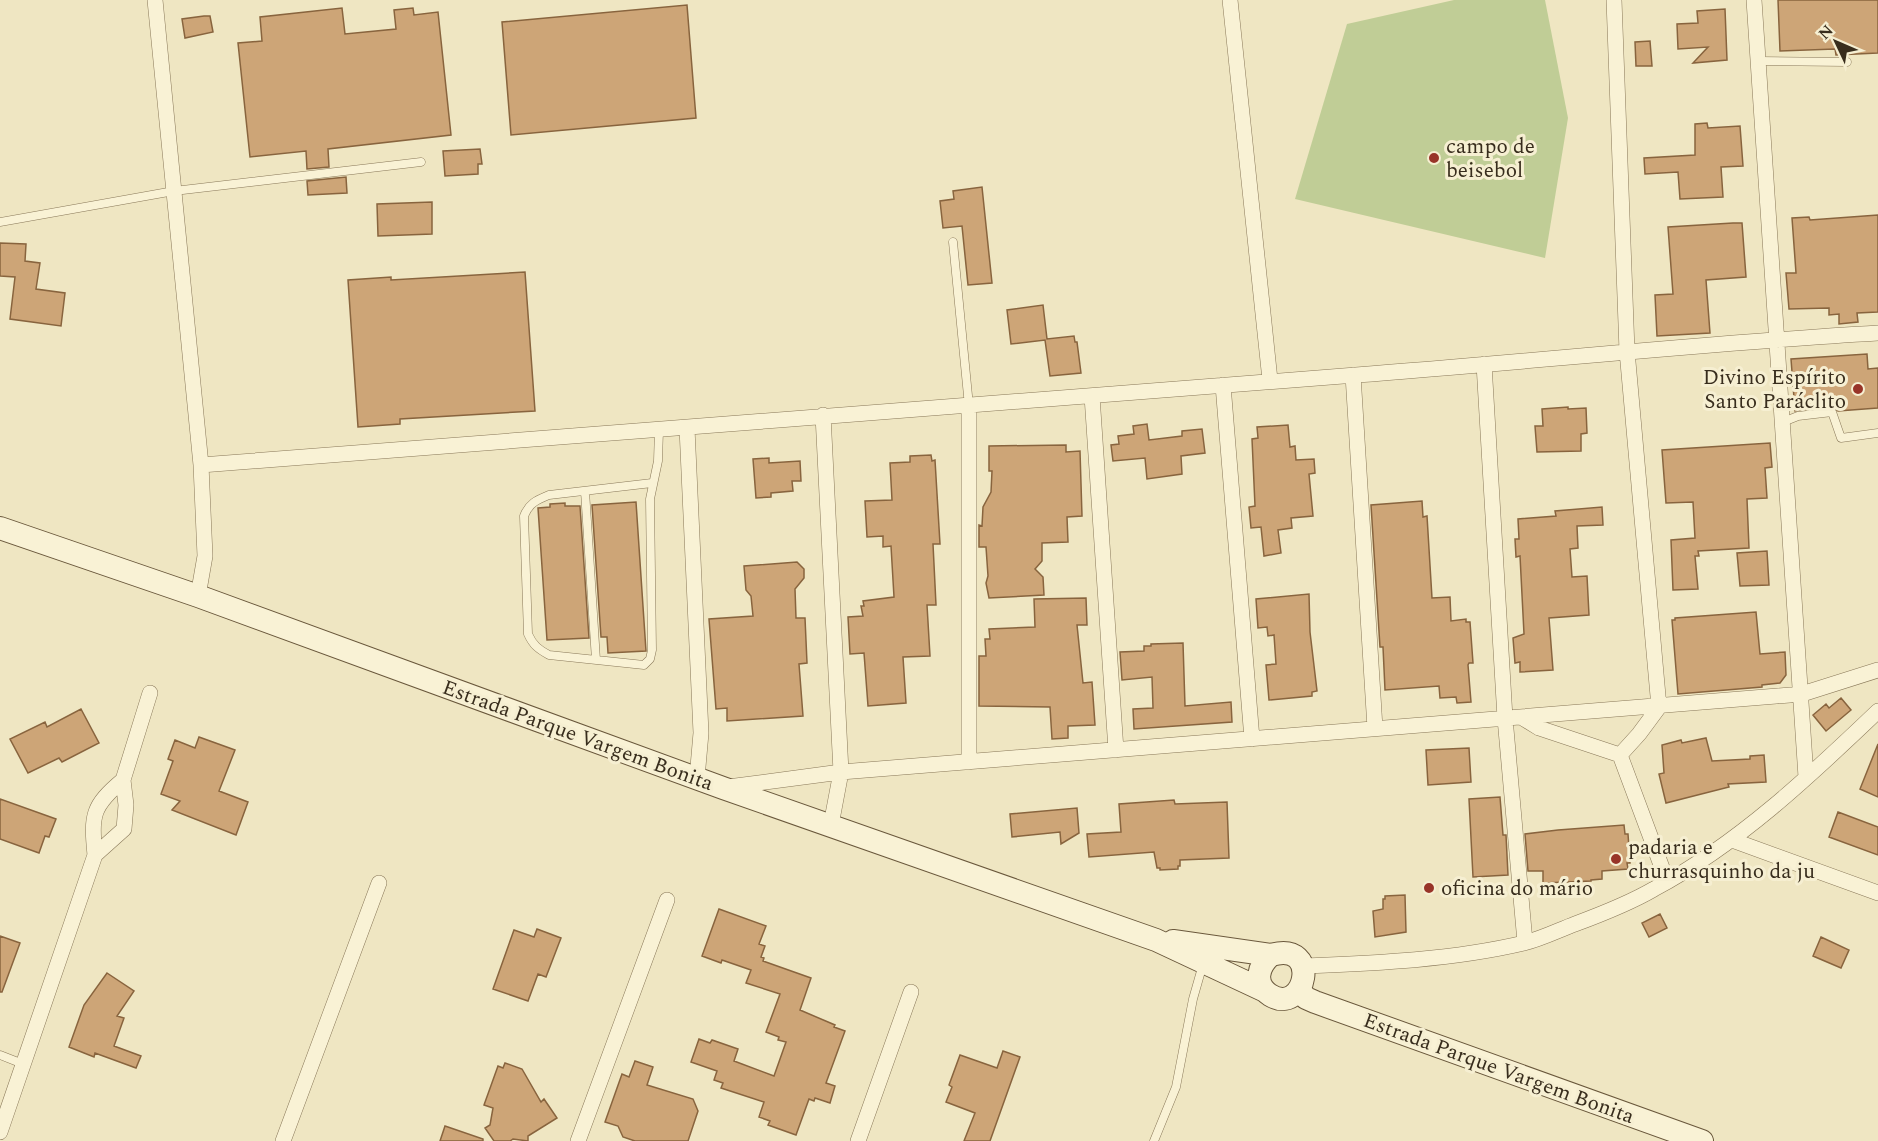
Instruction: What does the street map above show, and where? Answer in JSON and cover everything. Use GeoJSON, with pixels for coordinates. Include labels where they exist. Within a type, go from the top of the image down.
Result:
{"type":"FeatureCollection","features":[{"type":"Feature","properties":{"kind":"main road","name":"Estrada Parque Vargem Bonita"},"geometry":{"type":"LineString","coordinates":[[0,528],[198,596],[723,788],[1156,939],[1265,991]]}},
{"type":"Feature","properties":{"kind":"main road","name":"Estrada Parque Vargem Bonita"},"geometry":{"type":"LineString","coordinates":[[1156,939],[1271,955]]}},
{"type":"Feature","properties":{"kind":"main road"},"geometry":{"type":"LineString","coordinates":[[1280,952],[1297,958],[1303,966],[1304,979],[1299,990],[1286,998],[1271,996],[1265,991],[1259,978],[1259,970],[1263,961],[1280,952]]}},
{"type":"Feature","properties":{"kind":"main road","name":"Estrada Parque Vargem Bonita"},"geometry":{"type":"LineString","coordinates":[[1299,990],[1315,1002],[1702,1141]]}},
{"type":"Feature","properties":{"kind":"street"},"geometry":{"type":"LineString","coordinates":[[155,0],[201,465],[205,556],[198,596]]}},
{"type":"Feature","properties":{"kind":"street"},"geometry":{"type":"LineString","coordinates":[[1230,0],[1269,380]]}},
{"type":"Feature","properties":{"kind":"street"},"geometry":{"type":"LineString","coordinates":[[1614,0],[1626,351],[1659,706],[1644,728],[1620,755]]}},
{"type":"Feature","properties":{"kind":"street"},"geometry":{"type":"LineString","coordinates":[[1754,0],[1806,777]]}},
{"type":"Feature","properties":{"kind":"street"},"geometry":{"type":"LineString","coordinates":[[201,465],[687,428],[823,415],[1223,386],[1269,380],[1777,339],[1878,333]]}},
{"type":"Feature","properties":{"kind":"street"},"geometry":{"type":"LineString","coordinates":[[1484,364],[1505,718],[1525,942]]}},
{"type":"Feature","properties":{"kind":"street"},"geometry":{"type":"LineString","coordinates":[[1353,375],[1375,728]]}},
{"type":"Feature","properties":{"kind":"street"},"geometry":{"type":"LineString","coordinates":[[1223,386],[1252,739]]}},
{"type":"Feature","properties":{"kind":"street"},"geometry":{"type":"LineString","coordinates":[[1092,396],[1116,750]]}},
{"type":"Feature","properties":{"kind":"street"},"geometry":{"type":"LineString","coordinates":[[969,406],[969,762]]}},
{"type":"Feature","properties":{"kind":"street"},"geometry":{"type":"LineString","coordinates":[[823,415],[841,772],[831,825]]}},
{"type":"Feature","properties":{"kind":"street"},"geometry":{"type":"LineString","coordinates":[[687,428],[701,733],[697,778]]}},
{"type":"Feature","properties":{"kind":"street"},"geometry":{"type":"LineString","coordinates":[[723,788],[841,772],[1802,694],[1878,670]]}},
{"type":"Feature","properties":{"kind":"street"},"geometry":{"type":"LineString","coordinates":[[95,855],[124,829],[126,805],[123,780],[150,693]]}},
{"type":"Feature","properties":{"kind":"street"},"geometry":{"type":"LineString","coordinates":[[1303,966],[1365,964],[1449,956],[1525,942],[1590,918],[1654,889],[1732,840],[1878,711]]}},
{"type":"Feature","properties":{"kind":"street"},"geometry":{"type":"LineString","coordinates":[[1521,717],[1539,728],[1620,755]]}},
{"type":"Feature","properties":{"kind":"street"},"geometry":{"type":"LineString","coordinates":[[1620,755],[1667,881]]}},
{"type":"Feature","properties":{"kind":"street"},"geometry":{"type":"LineString","coordinates":[[0,1132],[95,855],[92,827],[97,808],[104,796],[123,780]]}},
{"type":"Feature","properties":{"kind":"street"},"geometry":{"type":"LineString","coordinates":[[1732,840],[1878,893]]}},
{"type":"Feature","properties":{"kind":"street"},"geometry":{"type":"LineString","coordinates":[[283,1141],[379,882]]}},
{"type":"Feature","properties":{"kind":"street"},"geometry":{"type":"LineString","coordinates":[[578,1141],[667,900]]}},
{"type":"Feature","properties":{"kind":"street"},"geometry":{"type":"LineString","coordinates":[[858,1141],[911,992]]}},
{"type":"Feature","properties":{"kind":"lane"},"geometry":{"type":"LineString","coordinates":[[1758,61],[1847,62]]}},
{"type":"Feature","properties":{"kind":"lane"},"geometry":{"type":"LineString","coordinates":[[0,222],[174,191],[421,162]]}},
{"type":"Feature","properties":{"kind":"lane"},"geometry":{"type":"LineString","coordinates":[[953,242],[969,406]]}},
{"type":"Feature","properties":{"kind":"lane"},"geometry":{"type":"LineString","coordinates":[[1783,422],[1798,416],[1832,412],[1841,438],[1878,433]]}},
{"type":"Feature","properties":{"kind":"lane"},"geometry":{"type":"LineString","coordinates":[[652,483],[549,495],[536,500],[527,507],[525,516],[528,634],[532,644],[549,655],[644,665],[650,659],[652,650],[650,499],[658,462],[659,430]]}},
{"type":"Feature","properties":{"kind":"lane"},"geometry":{"type":"LineString","coordinates":[[585,491],[596,660]]}},
{"type":"Feature","properties":{"kind":"lane"},"geometry":{"type":"LineString","coordinates":[[1154,1141],[1176,1087],[1193,999],[1203,963]]}},
{"type":"Feature","properties":{"kind":"lane"},"geometry":{"type":"LineString","coordinates":[[0,1055],[23,1065]]}},
{"type":"Feature","properties":{"kind":"green space","name":"campo de beisebol"},"geometry":{"type":"Polygon","coordinates":[[[1454,0],[1545,0],[1568,118],[1545,258],[1295,199],[1347,24],[1454,0]]]}},
{"type":"Feature","properties":{"kind":"building"},"geometry":{"type":"Polygon","coordinates":[[[1778,0],[1878,0],[1878,53],[1836,55],[1835,49],[1780,51],[1778,0]]]}},
{"type":"Feature","properties":{"kind":"building"},"geometry":{"type":"Polygon","coordinates":[[[687,5],[696,118],[511,135],[502,22],[687,5]]]}},
{"type":"Feature","properties":{"kind":"building"},"geometry":{"type":"Polygon","coordinates":[[[342,8],[345,34],[396,29],[394,10],[413,8],[414,15],[438,12],[451,135],[328,149],[329,167],[307,169],[306,151],[250,157],[238,43],[262,41],[260,17],[342,8]]]}},
{"type":"Feature","properties":{"kind":"building"},"geometry":{"type":"Polygon","coordinates":[[[1725,9],[1727,60],[1693,63],[1708,47],[1678,49],[1677,24],[1698,23],[1697,11],[1725,9]]]}},
{"type":"Feature","properties":{"kind":"building"},"geometry":{"type":"Polygon","coordinates":[[[210,16],[213,32],[185,38],[182,19],[210,16]]]}},
{"type":"Feature","properties":{"kind":"building"},"geometry":{"type":"Polygon","coordinates":[[[1650,41],[1652,66],[1636,66],[1635,42],[1650,41]]]}},
{"type":"Feature","properties":{"kind":"building"},"geometry":{"type":"Polygon","coordinates":[[[1707,123],[1708,128],[1740,126],[1743,166],[1721,167],[1723,197],[1680,199],[1678,172],[1645,174],[1644,158],[1695,155],[1695,124],[1707,123]]]}},
{"type":"Feature","properties":{"kind":"building"},"geometry":{"type":"Polygon","coordinates":[[[480,149],[482,164],[478,164],[478,174],[445,176],[443,151],[480,149]]]}},
{"type":"Feature","properties":{"kind":"building"},"geometry":{"type":"Polygon","coordinates":[[[346,177],[347,193],[308,195],[307,181],[346,177]]]}},
{"type":"Feature","properties":{"kind":"building"},"geometry":{"type":"Polygon","coordinates":[[[982,187],[992,283],[968,285],[962,226],[943,228],[940,201],[954,199],[953,191],[982,187]]]}},
{"type":"Feature","properties":{"kind":"building"},"geometry":{"type":"Polygon","coordinates":[[[432,202],[432,234],[378,236],[377,204],[432,202]]]}},
{"type":"Feature","properties":{"kind":"building"},"geometry":{"type":"Polygon","coordinates":[[[1878,215],[1878,312],[1857,313],[1858,322],[1839,324],[1839,314],[1829,315],[1829,308],[1789,309],[1786,273],[1796,273],[1792,218],[1809,217],[1810,220],[1878,215]]]}},
{"type":"Feature","properties":{"kind":"building"},"geometry":{"type":"Polygon","coordinates":[[[1742,223],[1746,277],[1706,280],[1710,333],[1657,336],[1655,295],[1673,294],[1668,227],[1742,223]]]}},
{"type":"Feature","properties":{"kind":"building"},"geometry":{"type":"Polygon","coordinates":[[[0,243],[26,244],[25,261],[40,263],[36,289],[65,293],[61,326],[10,319],[15,277],[0,276],[0,243]]]}},
{"type":"Feature","properties":{"kind":"building"},"geometry":{"type":"Polygon","coordinates":[[[525,272],[535,411],[400,419],[400,424],[358,427],[348,280],[391,277],[391,280],[525,272]]]}},
{"type":"Feature","properties":{"kind":"building"},"geometry":{"type":"Polygon","coordinates":[[[1043,305],[1047,339],[1074,336],[1077,342],[1081,373],[1050,376],[1045,340],[1011,344],[1007,310],[1043,305]]]}},
{"type":"Feature","properties":{"kind":"building"},"geometry":{"type":"Polygon","coordinates":[[[1867,354],[1868,369],[1878,368],[1878,408],[1838,411],[1831,406],[1795,411],[1791,359],[1867,354]]]}},
{"type":"Feature","properties":{"kind":"building"},"geometry":{"type":"Polygon","coordinates":[[[1568,407],[1568,409],[1586,408],[1587,433],[1581,434],[1581,451],[1537,452],[1535,426],[1543,426],[1542,409],[1568,407]]]}},
{"type":"Feature","properties":{"kind":"building"},"geometry":{"type":"Polygon","coordinates":[[[1147,424],[1149,440],[1182,436],[1182,431],[1202,429],[1205,453],[1181,456],[1182,474],[1147,479],[1145,458],[1113,461],[1111,445],[1119,444],[1118,436],[1134,434],[1133,426],[1147,424]]]}},
{"type":"Feature","properties":{"kind":"building"},"geometry":{"type":"Polygon","coordinates":[[[1288,425],[1290,447],[1295,446],[1296,460],[1314,459],[1315,473],[1309,474],[1313,516],[1291,518],[1292,528],[1278,530],[1281,553],[1264,556],[1261,527],[1251,528],[1249,507],[1255,506],[1252,439],[1258,438],[1257,427],[1288,425]]]}},
{"type":"Feature","properties":{"kind":"building"},"geometry":{"type":"Polygon","coordinates":[[[1770,443],[1772,467],[1765,468],[1767,498],[1747,499],[1749,548],[1698,551],[1699,556],[1695,556],[1698,589],[1673,590],[1671,540],[1695,538],[1693,502],[1666,503],[1662,450],[1770,443]]]}},
{"type":"Feature","properties":{"kind":"building"},"geometry":{"type":"Polygon","coordinates":[[[1066,445],[1066,452],[1080,451],[1082,516],[1067,517],[1068,542],[1042,543],[1042,561],[1035,569],[1043,577],[1044,595],[989,598],[986,583],[988,576],[986,547],[979,547],[979,525],[982,526],[983,507],[991,492],[992,471],[989,471],[989,446],[1066,445]]]}},
{"type":"Feature","properties":{"kind":"building"},"geometry":{"type":"Polygon","coordinates":[[[931,455],[932,461],[935,460],[940,544],[933,544],[936,605],[927,605],[930,656],[903,657],[906,703],[868,706],[864,653],[850,654],[848,617],[863,616],[861,606],[864,606],[863,601],[894,597],[891,546],[883,547],[883,536],[867,537],[865,501],[892,500],[890,463],[910,462],[910,456],[931,455]]]}},
{"type":"Feature","properties":{"kind":"building"},"geometry":{"type":"Polygon","coordinates":[[[769,458],[769,463],[800,461],[801,481],[792,481],[793,491],[771,493],[771,497],[756,498],[753,459],[769,458]]]}},
{"type":"Feature","properties":{"kind":"building"},"geometry":{"type":"Polygon","coordinates":[[[1422,501],[1423,517],[1427,516],[1432,598],[1450,597],[1451,621],[1466,619],[1466,622],[1470,622],[1473,663],[1468,665],[1471,702],[1457,703],[1456,697],[1440,698],[1439,686],[1385,690],[1371,505],[1422,501]]]}},
{"type":"Feature","properties":{"kind":"building"},"geometry":{"type":"Polygon","coordinates":[[[636,502],[646,651],[608,653],[607,637],[601,637],[592,505],[636,502]]]}},
{"type":"Feature","properties":{"kind":"building"},"geometry":{"type":"Polygon","coordinates":[[[565,503],[565,506],[580,506],[589,638],[547,640],[538,508],[565,503]]]}},
{"type":"Feature","properties":{"kind":"building"},"geometry":{"type":"Polygon","coordinates":[[[1602,507],[1603,525],[1577,526],[1578,548],[1570,549],[1572,577],[1587,576],[1589,615],[1549,618],[1553,670],[1520,672],[1520,662],[1515,663],[1513,638],[1524,634],[1520,556],[1516,557],[1515,539],[1519,539],[1518,519],[1556,516],[1555,511],[1602,507]]]}},
{"type":"Feature","properties":{"kind":"building"},"geometry":{"type":"Polygon","coordinates":[[[1767,551],[1769,585],[1740,586],[1737,553],[1767,551]]]}},
{"type":"Feature","properties":{"kind":"building"},"geometry":{"type":"Polygon","coordinates":[[[797,562],[804,569],[804,578],[795,589],[796,618],[805,618],[807,663],[799,664],[803,716],[727,721],[727,708],[716,709],[709,619],[753,616],[751,596],[746,590],[744,566],[797,562]]]}},
{"type":"Feature","properties":{"kind":"building"},"geometry":{"type":"Polygon","coordinates":[[[1309,594],[1310,632],[1317,691],[1312,692],[1312,696],[1269,700],[1266,665],[1276,664],[1274,635],[1268,636],[1267,627],[1258,628],[1256,599],[1309,594]]]}},
{"type":"Feature","properties":{"kind":"building"},"geometry":{"type":"Polygon","coordinates":[[[1086,598],[1087,625],[1077,625],[1083,683],[1092,682],[1095,725],[1068,726],[1068,738],[1052,739],[1050,707],[979,706],[979,656],[986,656],[985,639],[990,639],[989,629],[1035,627],[1034,599],[1086,598]]]}},
{"type":"Feature","properties":{"kind":"building"},"geometry":{"type":"Polygon","coordinates":[[[1756,612],[1760,654],[1785,652],[1786,675],[1780,683],[1762,685],[1762,687],[1678,694],[1672,620],[1756,612]]]}},
{"type":"Feature","properties":{"kind":"building"},"geometry":{"type":"Polygon","coordinates":[[[1183,643],[1185,706],[1231,702],[1232,722],[1134,729],[1133,709],[1153,708],[1152,677],[1122,680],[1120,652],[1144,651],[1144,646],[1151,646],[1151,644],[1183,643]]]}},
{"type":"Feature","properties":{"kind":"building"},"geometry":{"type":"Polygon","coordinates":[[[1841,698],[1851,710],[1826,731],[1813,715],[1826,704],[1829,708],[1841,698]]]}},
{"type":"Feature","properties":{"kind":"building"},"geometry":{"type":"Polygon","coordinates":[[[81,709],[99,743],[62,762],[59,758],[28,773],[10,739],[45,722],[47,727],[81,709]]]}},
{"type":"Feature","properties":{"kind":"building"},"geometry":{"type":"Polygon","coordinates":[[[199,737],[235,750],[219,791],[248,802],[236,835],[172,810],[180,801],[161,794],[173,761],[168,759],[175,740],[195,748],[199,737]]]}},
{"type":"Feature","properties":{"kind":"building"},"geometry":{"type":"Polygon","coordinates":[[[1706,738],[1712,761],[1750,759],[1750,756],[1764,755],[1766,782],[1728,784],[1729,787],[1666,803],[1659,774],[1664,773],[1662,745],[1681,740],[1682,743],[1706,738]]]}},
{"type":"Feature","properties":{"kind":"building"},"geometry":{"type":"Polygon","coordinates":[[[1878,744],[1878,797],[1860,789],[1878,744]]]}},
{"type":"Feature","properties":{"kind":"building"},"geometry":{"type":"Polygon","coordinates":[[[1469,748],[1471,782],[1428,785],[1426,750],[1469,748]]]}},
{"type":"Feature","properties":{"kind":"building"},"geometry":{"type":"Polygon","coordinates":[[[1500,797],[1503,835],[1506,835],[1508,875],[1473,877],[1469,799],[1500,797]]]}},
{"type":"Feature","properties":{"kind":"building"},"geometry":{"type":"Polygon","coordinates":[[[0,799],[56,819],[49,837],[45,836],[39,853],[0,839],[0,799]]]}},
{"type":"Feature","properties":{"kind":"building"},"geometry":{"type":"Polygon","coordinates":[[[1174,800],[1175,804],[1227,802],[1229,858],[1180,860],[1178,869],[1160,870],[1157,868],[1154,852],[1089,857],[1087,834],[1121,832],[1119,804],[1174,800]]]}},
{"type":"Feature","properties":{"kind":"building"},"geometry":{"type":"Polygon","coordinates":[[[1077,808],[1079,833],[1061,844],[1060,832],[1012,837],[1010,814],[1077,808]]]}},
{"type":"Feature","properties":{"kind":"building"},"geometry":{"type":"Polygon","coordinates":[[[1838,812],[1878,827],[1878,855],[1829,837],[1838,812]]]}},
{"type":"Feature","properties":{"kind":"building"},"geometry":{"type":"Polygon","coordinates":[[[1624,825],[1625,834],[1628,834],[1630,863],[1627,863],[1628,869],[1602,871],[1602,879],[1591,881],[1543,883],[1543,871],[1528,871],[1525,834],[1624,825]]]}},
{"type":"Feature","properties":{"kind":"building"},"geometry":{"type":"Polygon","coordinates":[[[1405,895],[1406,932],[1375,937],[1373,911],[1383,909],[1385,896],[1405,895]]]}},
{"type":"Feature","properties":{"kind":"building"},"geometry":{"type":"Polygon","coordinates":[[[719,909],[766,926],[759,944],[765,946],[761,957],[764,958],[763,961],[811,978],[800,1010],[845,1031],[826,1083],[835,1086],[830,1103],[815,1098],[814,1101],[809,1099],[796,1135],[768,1125],[770,1121],[759,1117],[764,1102],[721,1088],[723,1083],[714,1080],[717,1071],[691,1062],[699,1039],[710,1043],[712,1040],[738,1049],[734,1061],[774,1076],[786,1042],[766,1032],[780,994],[746,983],[751,970],[702,956],[719,909]]]}},
{"type":"Feature","properties":{"kind":"building"},"geometry":{"type":"Polygon","coordinates":[[[1660,914],[1667,928],[1649,937],[1642,923],[1660,914]]]}},
{"type":"Feature","properties":{"kind":"building"},"geometry":{"type":"Polygon","coordinates":[[[537,929],[561,938],[546,977],[538,974],[528,1001],[493,989],[514,930],[534,937],[537,929]]]}},
{"type":"Feature","properties":{"kind":"building"},"geometry":{"type":"Polygon","coordinates":[[[0,936],[20,943],[2,992],[0,992],[0,936]]]}},
{"type":"Feature","properties":{"kind":"building"},"geometry":{"type":"Polygon","coordinates":[[[1821,937],[1849,950],[1841,968],[1813,956],[1821,937]]]}},
{"type":"Feature","properties":{"kind":"building"},"geometry":{"type":"Polygon","coordinates":[[[107,973],[134,991],[117,1016],[124,1018],[114,1046],[141,1056],[136,1068],[95,1053],[94,1057],[69,1047],[84,1005],[107,973]]]}},
{"type":"Feature","properties":{"kind":"building"},"geometry":{"type":"Polygon","coordinates":[[[1003,1051],[1020,1057],[990,1141],[964,1141],[975,1113],[946,1102],[952,1087],[949,1085],[960,1055],[997,1068],[1003,1051]]]}},
{"type":"Feature","properties":{"kind":"building"},"geometry":{"type":"Polygon","coordinates":[[[635,1061],[653,1067],[647,1085],[693,1099],[698,1111],[688,1141],[635,1141],[623,1137],[618,1126],[605,1122],[622,1074],[629,1077],[635,1061]]]}},
{"type":"Feature","properties":{"kind":"building"},"geometry":{"type":"Polygon","coordinates":[[[505,1063],[522,1069],[541,1102],[544,1099],[557,1118],[528,1136],[528,1141],[513,1139],[494,1141],[485,1128],[490,1125],[493,1108],[484,1105],[498,1066],[503,1068],[505,1063]]]}},
{"type":"Feature","properties":{"kind":"building"},"geometry":{"type":"Polygon","coordinates":[[[445,1126],[483,1139],[483,1141],[440,1141],[445,1126]]]}},
{"type":"Feature","properties":{"kind":"place","name":"campo de beisebol"},"geometry":{"type":"Point","coordinates":[1434,158]}},
{"type":"Feature","properties":{"kind":"place","name":"Divino Espírito Santo Paráclito"},"geometry":{"type":"Point","coordinates":[1858,389]}},
{"type":"Feature","properties":{"kind":"place","name":"padaria e churrasquinho da ju"},"geometry":{"type":"Point","coordinates":[1616,859]}},
{"type":"Feature","properties":{"kind":"place","name":"oficina do mário"},"geometry":{"type":"Point","coordinates":[1429,888]}}]}
